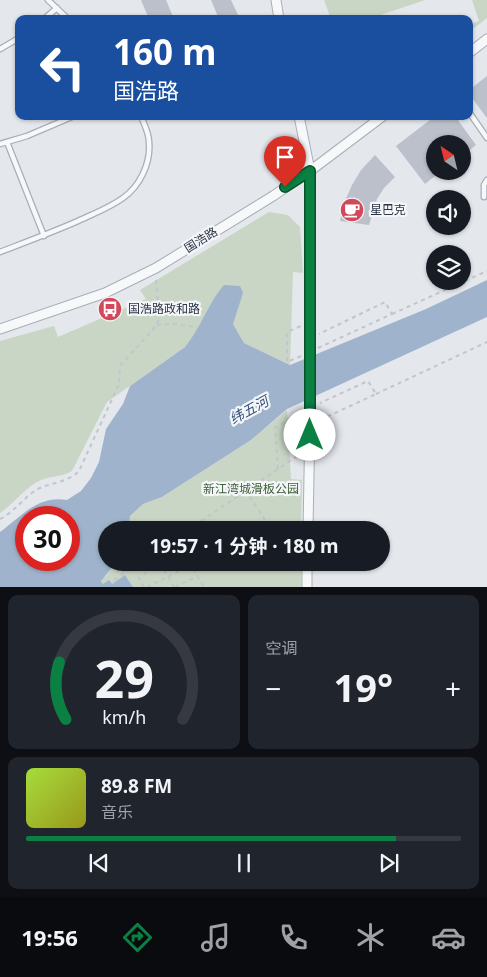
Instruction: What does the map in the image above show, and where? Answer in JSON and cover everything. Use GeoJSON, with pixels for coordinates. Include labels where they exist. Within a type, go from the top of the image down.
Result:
{"type":"FeatureCollection","features":[{"type":"Feature","properties":{"kind":"street"},"geometry":{"type":"LineString","coordinates":[[276,0],[279,15]]}},
{"type":"Feature","properties":{"kind":"street"},"geometry":{"type":"LineString","coordinates":[[473,50],[487,39]]}},
{"type":"Feature","properties":{"kind":"street"},"geometry":{"type":"LineString","coordinates":[[300,120],[310,171],[311,344],[308,521]]}},
{"type":"Feature","properties":{"kind":"street","name":"国浩路"},"geometry":{"type":"LineString","coordinates":[[0,329],[105,294],[156,268],[310,171],[378,120]]}},
{"type":"Feature","properties":{"kind":"street"},"geometry":{"type":"LineString","coordinates":[[307,571],[307,587]]}},
{"type":"Feature","properties":{"kind":"lane"},"geometry":{"type":"LineString","coordinates":[[48,0],[64,15]]}},
{"type":"Feature","properties":{"kind":"lane"},"geometry":{"type":"LineString","coordinates":[[49,15],[57,8]]}},
{"type":"Feature","properties":{"kind":"lane"},"geometry":{"type":"LineString","coordinates":[[0,49],[15,40]]}},
{"type":"Feature","properties":{"kind":"lane"},"geometry":{"type":"LineString","coordinates":[[473,118],[487,138]]}},
{"type":"Feature","properties":{"kind":"lane"},"geometry":{"type":"LineString","coordinates":[[0,144],[27,136],[65,120]]}},
{"type":"Feature","properties":{"kind":"lane"},"geometry":{"type":"LineString","coordinates":[[0,252],[44,236],[124,198],[135,187],[142,176],[149,151],[149,140],[142,120]]}},
{"type":"Feature","properties":{"kind":"lane"},"geometry":{"type":"LineString","coordinates":[[7,142],[44,236]]}},
{"type":"Feature","properties":{"kind":"lane"},"geometry":{"type":"LineString","coordinates":[[484,197],[484,185],[487,180]]}},
{"type":"Feature","properties":{"kind":"path"},"geometry":{"type":"LineString","coordinates":[[0,519],[40,488],[72,478],[79,471],[119,384],[120,366],[157,324],[159,317],[156,268]]}},
{"type":"Feature","properties":{"kind":"path"},"geometry":{"type":"LineString","coordinates":[[311,344],[392,314],[487,271]]}},
{"type":"Feature","properties":{"kind":"path"},"geometry":{"type":"LineString","coordinates":[[311,344],[385,302],[392,314]]}},
{"type":"Feature","properties":{"kind":"path"},"geometry":{"type":"LineString","coordinates":[[304,354],[287,362],[287,332],[310,322]]}},
{"type":"Feature","properties":{"kind":"path"},"geometry":{"type":"LineString","coordinates":[[157,324],[197,326]]}},
{"type":"Feature","properties":{"kind":"path"},"geometry":{"type":"LineString","coordinates":[[310,422],[376,394],[487,342]]}},
{"type":"Feature","properties":{"kind":"path"},"geometry":{"type":"LineString","coordinates":[[316,404],[368,381],[376,394]]}},
{"type":"Feature","properties":{"kind":"path"},"geometry":{"type":"LineString","coordinates":[[278,469],[275,428],[308,408]]}},
{"type":"Feature","properties":{"kind":"path"},"geometry":{"type":"LineString","coordinates":[[201,521],[295,456],[301,453],[310,454]]}},
{"type":"Feature","properties":{"kind":"path"},"geometry":{"type":"LineString","coordinates":[[245,490],[266,521]]}},
{"type":"Feature","properties":{"kind":"path"},"geometry":{"type":"LineString","coordinates":[[114,580],[127,571]]}},
{"type":"Feature","properties":{"kind":"path"},"geometry":{"type":"LineString","coordinates":[[149,571],[139,578],[146,587],[180,571]]}},
{"type":"Feature","properties":{"kind":"path"},"geometry":{"type":"LineString","coordinates":[[165,571],[175,587],[198,576]]}},
{"type":"Feature","properties":{"kind":"path"},"geometry":{"type":"LineString","coordinates":[[195,571],[204,587]]}},
{"type":"Feature","properties":{"kind":"path"},"geometry":{"type":"LineString","coordinates":[[158,582],[161,587]]}},
{"type":"Feature","properties":{"kind":"green space"},"geometry":{"type":"Polygon","coordinates":[[[324,0],[425,0],[381,15],[330,15],[324,0]]]}},
{"type":"Feature","properties":{"kind":"green space"},"geometry":{"type":"Polygon","coordinates":[[[472,0],[487,0],[487,18],[473,29],[473,23],[479,21],[472,0]]]}},
{"type":"Feature","properties":{"kind":"green space"},"geometry":{"type":"Polygon","coordinates":[[[269,212],[288,215],[300,227],[303,273],[293,272],[290,365],[244,343],[233,324],[192,338],[185,347],[107,402],[72,471],[35,483],[0,513],[0,341],[54,326],[58,337],[146,299],[140,290],[269,212]]]}},
{"type":"Feature","properties":{"kind":"green space","name":"新江湾城滑板公园"},"geometry":{"type":"Polygon","coordinates":[[[287,410],[291,479],[302,480],[301,521],[130,521],[130,516],[143,504],[162,497],[251,440],[287,410]]]}},
{"type":"Feature","properties":{"kind":"green space"},"geometry":{"type":"Polygon","coordinates":[[[110,571],[301,571],[301,587],[133,587],[125,576],[112,584],[103,584],[101,580],[110,571]]]}},
{"type":"Feature","properties":{"kind":"water","name":"纬五河"},"geometry":{"type":"Polygon","coordinates":[[[487,280],[487,317],[287,409],[251,440],[162,497],[143,504],[130,516],[130,521],[98,521],[98,571],[109,571],[101,581],[103,584],[109,580],[112,584],[125,575],[133,587],[0,587],[0,532],[15,520],[15,571],[80,571],[80,506],[35,506],[57,499],[67,500],[81,491],[91,478],[99,462],[106,429],[123,404],[130,386],[185,347],[224,285],[240,286],[243,293],[233,324],[244,343],[290,365],[426,309],[466,290],[471,290],[471,288],[487,280]]]}},
{"type":"Feature","properties":{"kind":"building"},"geometry":{"type":"Polygon","coordinates":[[[141,0],[166,0],[172,15],[147,15],[141,0]]]}},
{"type":"Feature","properties":{"kind":"building"},"geometry":{"type":"Polygon","coordinates":[[[211,0],[231,0],[238,15],[217,15],[211,0]]]}},
{"type":"Feature","properties":{"kind":"building"},"geometry":{"type":"Polygon","coordinates":[[[487,76],[487,118],[473,99],[473,87],[487,76]]]}},
{"type":"Feature","properties":{"kind":"building"},"geometry":{"type":"Polygon","coordinates":[[[430,120],[458,120],[469,135],[426,135],[426,180],[430,180],[425,184],[396,146],[430,120]]]}},
{"type":"Feature","properties":{"kind":"building"},"geometry":{"type":"Polygon","coordinates":[[[471,138],[476,145],[471,149],[471,138]]]}},
{"type":"Feature","properties":{"kind":"building"},"geometry":{"type":"Polygon","coordinates":[[[375,155],[395,177],[384,188],[377,199],[369,225],[340,221],[345,201],[352,185],[361,170],[375,155]]]}},
{"type":"Feature","properties":{"kind":"place","name":"星巴克"},"geometry":{"type":"Point","coordinates":[352,210]}},
{"type":"Feature","properties":{"kind":"place","name":"国浩路政和路"},"geometry":{"type":"Point","coordinates":[110,309]}},
{"type":"Feature","properties":{"kind":"route"},"geometry":{"type":"LineString","coordinates":[[285,187],[310,171],[310,435]]}}]}
